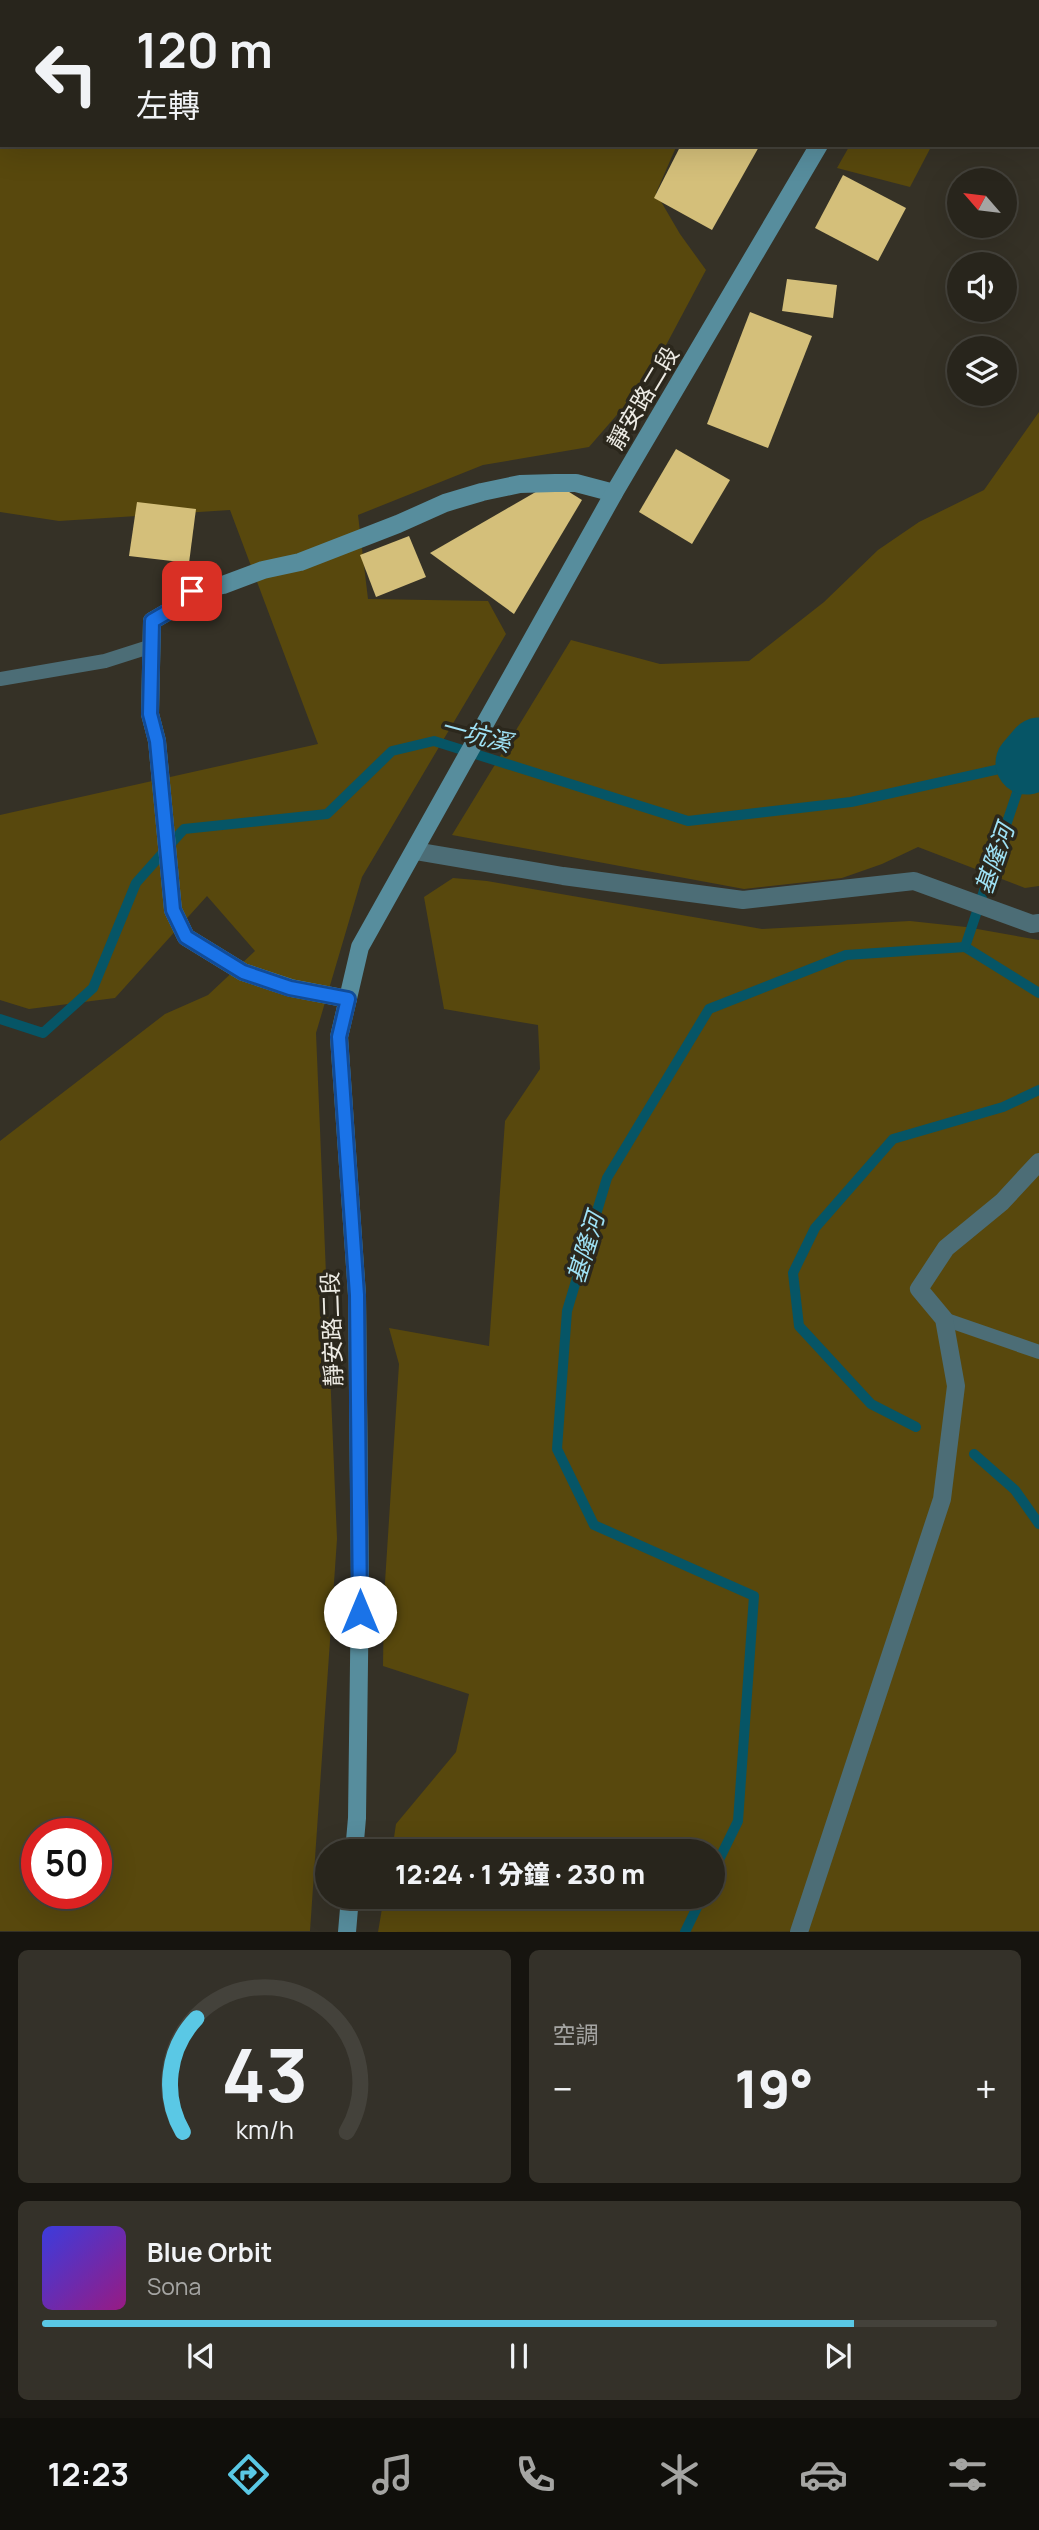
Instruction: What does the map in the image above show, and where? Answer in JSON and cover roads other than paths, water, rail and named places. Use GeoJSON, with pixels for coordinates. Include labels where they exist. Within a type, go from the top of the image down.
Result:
{"type":"FeatureCollection","features":[{"type":"Feature","properties":{"kind":"main road","name":"靜安路二段"},"geometry":{"type":"LineString","coordinates":[[355,1839],[360,1586],[357,1295],[339,1037],[360,947],[614,494],[818,147]]}},
{"type":"Feature","properties":{"kind":"main road"},"geometry":{"type":"LineString","coordinates":[[348,999],[290,988],[243,972],[186,937],[173,910],[150,714],[152,621],[176,607],[192,591],[223,586],[263,570],[300,562],[445,503],[520,484],[576,483],[614,494]]}},
{"type":"Feature","properties":{"kind":"main road"},"geometry":{"type":"LineString","coordinates":[[347,1931],[349,1909]]}},
{"type":"Feature","properties":{"kind":"street"},"geometry":{"type":"LineString","coordinates":[[415,851],[563,876],[743,900],[914,881],[1036,923]]}},
{"type":"Feature","properties":{"kind":"street"},"geometry":{"type":"LineString","coordinates":[[799,1931],[942,1499],[956,1385],[944,1319],[919,1289],[946,1248],[1002,1202],[1039,1162]]}},
{"type":"Feature","properties":{"kind":"lane"},"geometry":{"type":"LineString","coordinates":[[0,679],[105,661],[152,646]]}},
{"type":"Feature","properties":{"kind":"lane"},"geometry":{"type":"LineString","coordinates":[[944,1319],[1039,1352]]}},
{"type":"Feature","properties":{"kind":"waterway","name":"一坑溪"},"geometry":{"type":"LineString","coordinates":[[0,1019],[43,1033],[93,988],[136,883],[184,829],[327,814],[392,751],[434,741],[688,821],[851,802],[1027,763]]}},
{"type":"Feature","properties":{"kind":"waterway","name":"基隆河"},"geometry":{"type":"LineString","coordinates":[[1027,763],[1039,749]]}},
{"type":"Feature","properties":{"kind":"waterway","name":"基隆河"},"geometry":{"type":"LineString","coordinates":[[725,1848],[738,1821],[754,1596],[594,1525],[557,1449],[567,1311],[607,1178],[709,1009],[846,955],[965,947],[1027,763]]}},
{"type":"Feature","properties":{"kind":"waterway"},"geometry":{"type":"LineString","coordinates":[[965,947],[1039,993]]}},
{"type":"Feature","properties":{"kind":"waterway"},"geometry":{"type":"LineString","coordinates":[[916,1427],[871,1404],[799,1326],[793,1273],[815,1228],[893,1139],[1003,1107],[1039,1090]]}},
{"type":"Feature","properties":{"kind":"waterway"},"geometry":{"type":"LineString","coordinates":[[974,1454],[1015,1490],[1039,1524]]}},
{"type":"Feature","properties":{"kind":"waterway","name":"基隆河"},"geometry":{"type":"LineString","coordinates":[[685,1932],[696,1909]]}}]}
